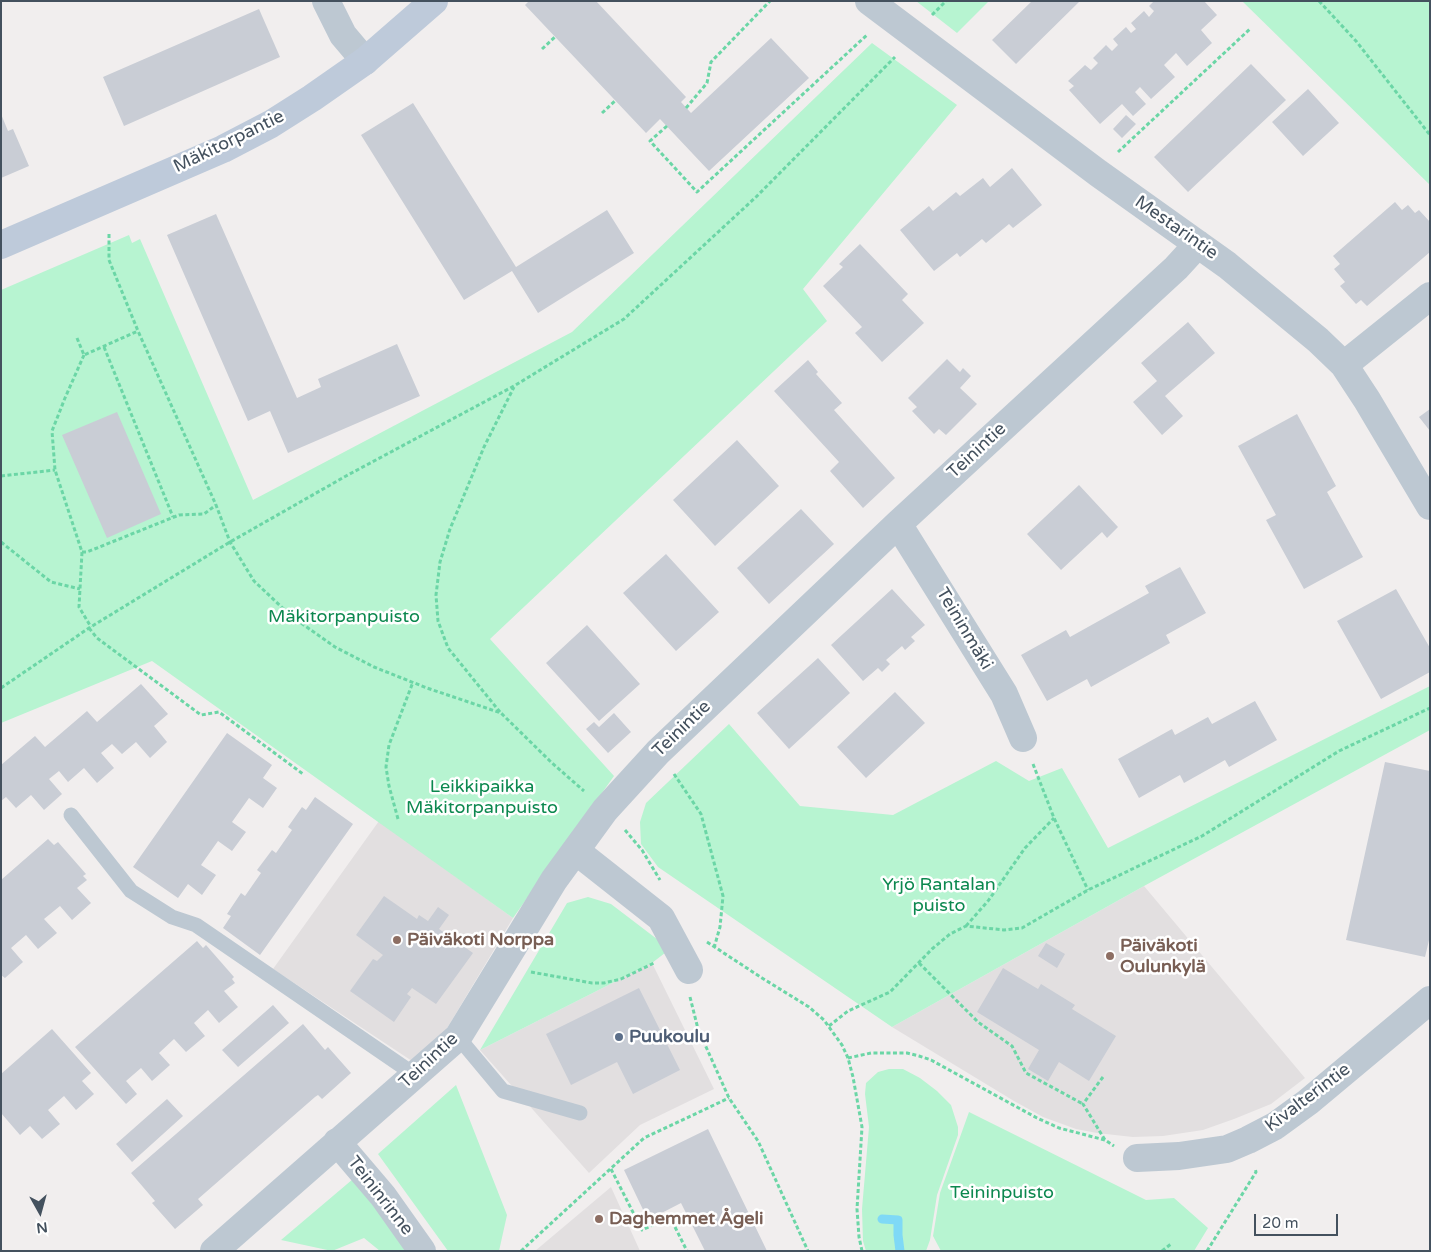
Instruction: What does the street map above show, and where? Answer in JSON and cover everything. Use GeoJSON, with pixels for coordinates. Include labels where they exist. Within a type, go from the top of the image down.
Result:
{"type":"FeatureCollection","features":[{"type":"Feature","properties":{"kind":"street"},"geometry":{"type":"LineString","coordinates":[[326,1],[343,35],[365,61]]}},
{"type":"Feature","properties":{"kind":"street","name":"Mäkitorpantie"},"geometry":{"type":"LineString","coordinates":[[1,245],[223,149],[279,119],[365,61],[434,1]]}},
{"type":"Feature","properties":{"kind":"street","name":"Mestarintie"},"geometry":{"type":"LineString","coordinates":[[869,1],[1098,173],[1251,284],[1318,340],[1344,365],[1430,506]]}},
{"type":"Feature","properties":{"kind":"street","name":"Teinintie"},"geometry":{"type":"LineString","coordinates":[[214,1251],[458,1037],[554,880],[605,810],[658,752],[898,524],[1176,268],[1198,244]]}},
{"type":"Feature","properties":{"kind":"street"},"geometry":{"type":"LineString","coordinates":[[1344,365],[1430,296]]}},
{"type":"Feature","properties":{"kind":"street","name":"Teininmäki"},"geometry":{"type":"LineString","coordinates":[[898,524],[1004,694],[1023,738]]}},
{"type":"Feature","properties":{"kind":"street"},"geometry":{"type":"LineString","coordinates":[[576,851],[661,918],[684,960]]}},
{"type":"Feature","properties":{"kind":"street","name":"Kivalterintie"},"geometry":{"type":"LineString","coordinates":[[1136,1158],[1179,1156],[1227,1148],[1275,1126],[1308,1102],[1430,1000]]}},
{"type":"Feature","properties":{"kind":"street","name":"Teininrinne"},"geometry":{"type":"LineString","coordinates":[[337,1142],[383,1196],[422,1251]]}},
{"type":"Feature","properties":{"kind":"lane"},"geometry":{"type":"LineString","coordinates":[[71,815],[131,890],[172,918],[196,925],[415,1075]]}},
{"type":"Feature","properties":{"kind":"lane"},"geometry":{"type":"LineString","coordinates":[[458,1037],[504,1091],[580,1113]]}},
{"type":"Feature","properties":{"kind":"path"},"geometry":{"type":"LineString","coordinates":[[686,108],[707,83],[711,62],[770,1]]}},
{"type":"Feature","properties":{"kind":"path"},"geometry":{"type":"LineString","coordinates":[[925,21],[946,1]]}},
{"type":"Feature","properties":{"kind":"path"},"geometry":{"type":"LineString","coordinates":[[1319,1],[1356,40],[1430,135]]}},
{"type":"Feature","properties":{"kind":"path"},"geometry":{"type":"LineString","coordinates":[[1126,145],[1251,28]]}},
{"type":"Feature","properties":{"kind":"path"},"geometry":{"type":"LineString","coordinates":[[667,126],[650,141],[697,192],[868,34]]}},
{"type":"Feature","properties":{"kind":"path"},"geometry":{"type":"LineString","coordinates":[[542,49],[555,37]]}},
{"type":"Feature","properties":{"kind":"path"},"geometry":{"type":"LineString","coordinates":[[1,688],[90,628],[230,542],[346,476],[514,386],[624,319],[756,197],[897,55]]}},
{"type":"Feature","properties":{"kind":"path"},"geometry":{"type":"LineString","coordinates":[[602,113],[615,101]]}},
{"type":"Feature","properties":{"kind":"path"},"geometry":{"type":"LineString","coordinates":[[109,234],[109,260],[138,331],[216,505],[230,542],[254,581],[291,616],[335,647],[374,667],[501,713]]}},
{"type":"Feature","properties":{"kind":"path"},"geometry":{"type":"LineString","coordinates":[[138,331],[84,355],[52,432],[56,470],[82,552],[79,607],[97,638],[201,715],[219,712],[304,774]]}},
{"type":"Feature","properties":{"kind":"path"},"geometry":{"type":"LineString","coordinates":[[77,338],[84,355]]}},
{"type":"Feature","properties":{"kind":"path"},"geometry":{"type":"LineString","coordinates":[[104,347],[173,517]]}},
{"type":"Feature","properties":{"kind":"path"},"geometry":{"type":"LineString","coordinates":[[514,386],[484,447],[450,529],[440,562],[436,595],[438,622],[448,648],[501,713],[618,823],[642,850],[661,882]]}},
{"type":"Feature","properties":{"kind":"path"},"geometry":{"type":"LineString","coordinates":[[1,476],[56,470]]}},
{"type":"Feature","properties":{"kind":"path"},"geometry":{"type":"LineString","coordinates":[[82,552],[87,552],[179,515],[204,514],[216,505]]}},
{"type":"Feature","properties":{"kind":"path"},"geometry":{"type":"LineString","coordinates":[[1,542],[51,582],[80,589]]}},
{"type":"Feature","properties":{"kind":"path"},"geometry":{"type":"LineString","coordinates":[[398,819],[386,767],[389,745],[413,682]]}},
{"type":"Feature","properties":{"kind":"path"},"geometry":{"type":"LineString","coordinates":[[966,926],[1004,930],[1022,928],[1088,890],[1202,836],[1339,751],[1430,708]]}},
{"type":"Feature","properties":{"kind":"path"},"geometry":{"type":"LineString","coordinates":[[1023,738],[1054,818],[1088,890]]}},
{"type":"Feature","properties":{"kind":"path"},"geometry":{"type":"LineString","coordinates":[[658,752],[701,814],[723,896],[720,927],[714,948]]}},
{"type":"Feature","properties":{"kind":"path"},"geometry":{"type":"LineString","coordinates":[[829,1026],[848,1011],[890,992],[950,934],[966,926],[988,901],[1025,848],[1054,818]]}},
{"type":"Feature","properties":{"kind":"path"},"geometry":{"type":"LineString","coordinates":[[529,971],[592,984],[604,983],[684,960],[702,938],[714,948],[809,1007],[829,1026],[842,1045],[848,1058],[859,1101],[862,1128],[857,1208],[862,1251]]}},
{"type":"Feature","properties":{"kind":"path"},"geometry":{"type":"LineString","coordinates":[[848,1058],[871,1053],[907,1053],[919,1056],[931,1060],[1051,1125],[1081,1135],[1105,1140],[1083,1104],[1026,1073],[1012,1046],[978,1022],[919,962]]}},
{"type":"Feature","properties":{"kind":"path"},"geometry":{"type":"LineString","coordinates":[[690,997],[698,1029],[729,1098],[758,1141],[808,1251]]}},
{"type":"Feature","properties":{"kind":"path"},"geometry":{"type":"LineString","coordinates":[[1083,1104],[1103,1077]]}},
{"type":"Feature","properties":{"kind":"path"},"geometry":{"type":"LineString","coordinates":[[521,1251],[644,1138],[729,1098]]}},
{"type":"Feature","properties":{"kind":"path"},"geometry":{"type":"LineString","coordinates":[[1206,1251],[1256,1172],[1248,1140]]}},
{"type":"Feature","properties":{"kind":"path"},"geometry":{"type":"LineString","coordinates":[[610,1169],[642,1230],[670,1217],[687,1251]]}},
{"type":"Feature","properties":{"kind":"path"},"geometry":{"type":"LineString","coordinates":[[1162,1251],[1171,1244]]}},
{"type":"Feature","properties":{"kind":"shaded area","name":"Päiväkoti Norppa"},"geometry":{"type":"Polygon","coordinates":[[[379,821],[513,918],[443,1035],[412,1061],[273,969],[379,821]]]}},
{"type":"Feature","properties":{"kind":"shaded area","name":"Päiväkoti Oulunkylä"},"geometry":{"type":"Polygon","coordinates":[[[1144,886],[1305,1078],[1271,1104],[1203,1130],[1163,1136],[1133,1137],[1076,1129],[1043,1117],[1014,1101],[892,1027],[1144,886]]]}},
{"type":"Feature","properties":{"kind":"shaded area"},"geometry":{"type":"Polygon","coordinates":[[[652,963],[714,1089],[640,1125],[589,1173],[480,1050],[652,963]]]}},
{"type":"Feature","properties":{"kind":"shaded area","name":"Daghemmet Ågeli"},"geometry":{"type":"Polygon","coordinates":[[[611,1187],[640,1251],[535,1251],[611,1187]]]}},
{"type":"Feature","properties":{"kind":"green space"},"geometry":{"type":"Polygon","coordinates":[[[916,1],[989,1],[957,33],[916,1]]]}},
{"type":"Feature","properties":{"kind":"green space"},"geometry":{"type":"Polygon","coordinates":[[[1242,1],[1430,1],[1430,185],[1242,1]]]}},
{"type":"Feature","properties":{"kind":"green space","name":"Mäkitorpanpuisto"},"geometry":{"type":"Polygon","coordinates":[[[872,43],[957,105],[803,289],[827,321],[490,639],[614,776],[513,918],[152,661],[1,723],[1,290],[129,235],[132,243],[140,239],[253,500],[572,332],[872,43]]]}},
{"type":"Feature","properties":{"kind":"green space","name":"Yrjö Rantalan puisto"},"geometry":{"type":"Polygon","coordinates":[[[1430,686],[1430,730],[1144,886],[892,1027],[658,867],[641,844],[640,822],[646,803],[729,724],[800,806],[893,815],[996,761],[1029,781],[1062,768],[1108,848],[1430,686]]]}},
{"type":"Feature","properties":{"kind":"green space"},"geometry":{"type":"Polygon","coordinates":[[[588,897],[611,904],[670,949],[652,963],[480,1050],[567,903],[588,897]]]}},
{"type":"Feature","properties":{"kind":"green space"},"geometry":{"type":"Polygon","coordinates":[[[889,1069],[903,1069],[920,1078],[937,1091],[951,1105],[958,1127],[958,1135],[937,1195],[930,1240],[926,1251],[866,1251],[863,1241],[862,1209],[869,1127],[865,1094],[866,1083],[878,1072],[889,1069]]]}},
{"type":"Feature","properties":{"kind":"green space"},"geometry":{"type":"Polygon","coordinates":[[[456,1085],[507,1215],[499,1251],[448,1251],[378,1154],[456,1085]]]}},
{"type":"Feature","properties":{"kind":"green space","name":"Teininpuisto"},"geometry":{"type":"Polygon","coordinates":[[[969,1112],[1146,1200],[1174,1198],[1208,1228],[1194,1251],[941,1251],[933,1236],[940,1193],[969,1112]]]}},
{"type":"Feature","properties":{"kind":"green space"},"geometry":{"type":"Polygon","coordinates":[[[353,1179],[408,1251],[380,1251],[364,1238],[332,1251],[281,1240],[353,1179]]]}},
{"type":"Feature","properties":{"kind":"building"},"geometry":{"type":"Polygon","coordinates":[[[529,1],[596,1],[686,97],[681,102],[691,113],[771,38],[809,78],[709,171],[660,119],[646,133],[525,5],[529,1]]]}},
{"type":"Feature","properties":{"kind":"building"},"geometry":{"type":"Polygon","coordinates":[[[1032,1],[1079,2],[1016,64],[992,40],[1032,1]]]}},
{"type":"Feature","properties":{"kind":"building"},"geometry":{"type":"Polygon","coordinates":[[[1154,1],[1204,1],[1217,15],[1201,30],[1212,43],[1187,66],[1176,53],[1164,65],[1175,77],[1151,99],[1140,87],[1135,92],[1146,104],[1133,116],[1122,104],[1100,124],[1069,90],[1074,86],[1068,81],[1085,65],[1091,70],[1098,63],[1093,58],[1106,45],[1112,51],[1118,45],[1113,39],[1126,27],[1131,33],[1136,29],[1131,23],[1144,11],[1149,17],[1154,11],[1149,6],[1154,1]]]}},
{"type":"Feature","properties":{"kind":"building"},"geometry":{"type":"Polygon","coordinates":[[[259,9],[280,57],[124,126],[103,77],[259,9]]]}},
{"type":"Feature","properties":{"kind":"building"},"geometry":{"type":"Polygon","coordinates":[[[1251,64],[1286,100],[1188,192],[1154,157],[1251,64]]]}},
{"type":"Feature","properties":{"kind":"building"},"geometry":{"type":"Polygon","coordinates":[[[1308,89],[1339,123],[1303,156],[1272,122],[1308,89]]]}},
{"type":"Feature","properties":{"kind":"building"},"geometry":{"type":"Polygon","coordinates":[[[413,103],[516,267],[607,210],[634,253],[538,313],[512,271],[464,300],[361,135],[413,103]]]}},
{"type":"Feature","properties":{"kind":"building"},"geometry":{"type":"Polygon","coordinates":[[[1,114],[8,131],[13,129],[29,166],[1,178],[1,114]]]}},
{"type":"Feature","properties":{"kind":"building"},"geometry":{"type":"Polygon","coordinates":[[[1126,115],[1136,124],[1122,138],[1113,129],[1126,115]]]}},
{"type":"Feature","properties":{"kind":"building"},"geometry":{"type":"Polygon","coordinates":[[[1012,168],[1042,205],[1013,228],[1009,224],[986,243],[982,239],[960,257],[957,253],[934,271],[900,230],[929,206],[933,211],[956,192],[960,196],[983,178],[990,187],[1012,168]]]}},
{"type":"Feature","properties":{"kind":"building"},"geometry":{"type":"Polygon","coordinates":[[[1395,202],[1402,210],[1408,205],[1415,213],[1419,210],[1430,222],[1430,252],[1367,306],[1361,300],[1356,304],[1340,286],[1345,282],[1334,269],[1340,264],[1333,256],[1395,202]]]}},
{"type":"Feature","properties":{"kind":"building"},"geometry":{"type":"Polygon","coordinates":[[[216,214],[297,398],[321,387],[318,379],[397,344],[420,396],[288,453],[270,411],[248,421],[167,235],[216,214]]]}},
{"type":"Feature","properties":{"kind":"building"},"geometry":{"type":"Polygon","coordinates":[[[860,244],[908,294],[902,300],[924,323],[882,362],[855,333],[862,327],[823,286],[843,267],[839,264],[860,244]]]}},
{"type":"Feature","properties":{"kind":"building"},"geometry":{"type":"Polygon","coordinates":[[[1188,322],[1215,353],[1165,396],[1183,416],[1162,435],[1133,402],[1157,381],[1141,363],[1188,322]]]}},
{"type":"Feature","properties":{"kind":"building"},"geometry":{"type":"Polygon","coordinates":[[[947,359],[960,372],[963,368],[971,376],[960,388],[977,404],[946,435],[939,429],[934,434],[912,411],[917,407],[908,398],[947,359]]]}},
{"type":"Feature","properties":{"kind":"building"},"geometry":{"type":"Polygon","coordinates":[[[808,360],[818,372],[816,374],[842,403],[834,410],[895,478],[863,508],[830,471],[839,462],[774,391],[808,360]]]}},
{"type":"Feature","properties":{"kind":"building"},"geometry":{"type":"Polygon","coordinates":[[[1430,409],[1430,431],[1419,417],[1430,409]]]}},
{"type":"Feature","properties":{"kind":"building"},"geometry":{"type":"Polygon","coordinates":[[[117,412],[161,514],[107,538],[62,435],[117,412]]]}},
{"type":"Feature","properties":{"kind":"building"},"geometry":{"type":"Polygon","coordinates":[[[1297,414],[1336,486],[1327,492],[1363,557],[1304,589],[1266,520],[1276,515],[1238,446],[1297,414]]]}},
{"type":"Feature","properties":{"kind":"building"},"geometry":{"type":"Polygon","coordinates":[[[737,440],[779,486],[715,546],[673,500],[737,440]]]}},
{"type":"Feature","properties":{"kind":"building"},"geometry":{"type":"Polygon","coordinates":[[[1079,485],[1118,527],[1107,538],[1102,532],[1061,570],[1027,534],[1079,485]]]}},
{"type":"Feature","properties":{"kind":"building"},"geometry":{"type":"Polygon","coordinates":[[[801,509],[834,544],[769,604],[737,568],[801,509]]]}},
{"type":"Feature","properties":{"kind":"building"},"geometry":{"type":"Polygon","coordinates":[[[666,554],[719,612],[676,651],[623,593],[666,554]]]}},
{"type":"Feature","properties":{"kind":"building"},"geometry":{"type":"Polygon","coordinates":[[[1180,567],[1206,613],[1166,635],[1170,643],[1091,687],[1087,679],[1047,701],[1021,655],[1066,630],[1070,637],[1149,593],[1145,586],[1180,567]]]}},
{"type":"Feature","properties":{"kind":"building"},"geometry":{"type":"Polygon","coordinates":[[[892,589],[925,625],[911,637],[915,641],[905,650],[902,646],[886,660],[890,664],[882,672],[878,668],[863,681],[831,645],[892,589]]]}},
{"type":"Feature","properties":{"kind":"building"},"geometry":{"type":"Polygon","coordinates":[[[1396,589],[1430,648],[1430,672],[1381,699],[1337,621],[1396,589]]]}},
{"type":"Feature","properties":{"kind":"building"},"geometry":{"type":"Polygon","coordinates":[[[587,625],[640,684],[599,721],[546,663],[587,625]]]}},
{"type":"Feature","properties":{"kind":"building"},"geometry":{"type":"Polygon","coordinates":[[[818,658],[850,693],[789,749],[757,713],[818,658]]]}},
{"type":"Feature","properties":{"kind":"building"},"geometry":{"type":"Polygon","coordinates":[[[141,684],[168,714],[154,726],[167,742],[150,758],[136,742],[122,754],[112,744],[101,753],[114,768],[97,783],[84,768],[68,782],[59,771],[49,779],[62,794],[44,810],[31,795],[16,808],[6,797],[1,801],[1,765],[35,736],[45,747],[87,711],[97,722],[141,684]]]}},
{"type":"Feature","properties":{"kind":"building"},"geometry":{"type":"Polygon","coordinates":[[[895,692],[925,723],[866,778],[837,747],[895,692]]]}},
{"type":"Feature","properties":{"kind":"building"},"geometry":{"type":"Polygon","coordinates":[[[1255,701],[1277,740],[1229,767],[1225,760],[1184,783],[1180,775],[1139,798],[1118,759],[1172,729],[1175,735],[1208,717],[1212,724],[1255,701]]]}},
{"type":"Feature","properties":{"kind":"building"},"geometry":{"type":"Polygon","coordinates":[[[614,713],[631,732],[608,753],[586,729],[594,722],[599,727],[614,713]]]}},
{"type":"Feature","properties":{"kind":"building"},"geometry":{"type":"Polygon","coordinates":[[[227,733],[272,765],[263,778],[277,788],[263,808],[249,798],[232,822],[246,832],[232,851],[218,841],[201,865],[216,875],[202,895],[188,884],[178,898],[133,867],[227,733]]]}},
{"type":"Feature","properties":{"kind":"building"},"geometry":{"type":"Polygon","coordinates":[[[1385,762],[1430,771],[1430,936],[1425,957],[1346,940],[1385,762]]]}},
{"type":"Feature","properties":{"kind":"building"},"geometry":{"type":"Polygon","coordinates":[[[315,797],[353,824],[260,955],[223,928],[231,916],[227,914],[241,893],[245,896],[261,873],[257,870],[272,850],[276,853],[292,830],[288,827],[302,807],[306,810],[315,797]]]}},
{"type":"Feature","properties":{"kind":"building"},"geometry":{"type":"Polygon","coordinates":[[[48,839],[54,845],[58,842],[86,874],[83,876],[87,880],[77,888],[91,903],[72,920],[60,906],[44,919],[57,933],[38,949],[26,935],[11,948],[23,962],[5,978],[1,975],[1,880],[48,839]]]}},
{"type":"Feature","properties":{"kind":"building"},"geometry":{"type":"Polygon","coordinates":[[[384,896],[417,919],[419,915],[428,921],[438,907],[449,915],[439,929],[473,953],[436,1004],[412,988],[407,994],[411,997],[394,1022],[350,991],[373,959],[377,961],[383,955],[356,935],[384,896]]]}},
{"type":"Feature","properties":{"kind":"building"},"geometry":{"type":"Polygon","coordinates":[[[197,941],[203,948],[206,945],[234,977],[232,979],[235,983],[224,991],[238,1007],[219,1023],[208,1010],[194,1023],[205,1036],[186,1052],[174,1039],[159,1053],[170,1065],[152,1081],[141,1068],[126,1081],[137,1094],[126,1104],[75,1047],[197,941]]]}},
{"type":"Feature","properties":{"kind":"building"},"geometry":{"type":"Polygon","coordinates":[[[1046,943],[1065,954],[1057,968],[1038,956],[1046,943]]]}},
{"type":"Feature","properties":{"kind":"building"},"geometry":{"type":"Polygon","coordinates":[[[1003,968],[1038,989],[1041,984],[1075,1005],[1072,1009],[1116,1036],[1089,1081],[1059,1062],[1048,1081],[1028,1069],[1039,1050],[977,1012],[1003,968]]]}},
{"type":"Feature","properties":{"kind":"building"},"geometry":{"type":"Polygon","coordinates":[[[639,988],[680,1070],[633,1094],[617,1062],[571,1085],[546,1034],[639,988]]]}},
{"type":"Feature","properties":{"kind":"building"},"geometry":{"type":"Polygon","coordinates":[[[273,1005],[289,1023],[238,1067],[222,1050],[273,1005]]]}},
{"type":"Feature","properties":{"kind":"building"},"geometry":{"type":"Polygon","coordinates":[[[303,1024],[325,1050],[328,1047],[351,1073],[322,1099],[318,1095],[315,1097],[198,1199],[203,1205],[175,1229],[152,1203],[155,1201],[131,1173],[303,1024]]]}},
{"type":"Feature","properties":{"kind":"building"},"geometry":{"type":"Polygon","coordinates":[[[52,1029],[91,1073],[82,1081],[94,1094],[76,1110],[64,1096],[48,1110],[60,1124],[42,1139],[30,1126],[20,1135],[1,1113],[1,1074],[52,1029]]]}},
{"type":"Feature","properties":{"kind":"building"},"geometry":{"type":"Polygon","coordinates":[[[167,1099],[183,1116],[132,1162],[116,1144],[167,1099]]]}},
{"type":"Feature","properties":{"kind":"building"},"geometry":{"type":"Polygon","coordinates":[[[708,1129],[767,1251],[705,1251],[681,1203],[648,1220],[624,1170],[708,1129]]]}},
{"type":"Feature","properties":{"kind":"waterway"},"geometry":{"type":"LineString","coordinates":[[882,1219],[898,1220],[900,1251]]}},
{"type":"Feature","properties":{"kind":"place","name":"Päiväkoti Norppa"},"geometry":{"type":"Point","coordinates":[397,940]}},
{"type":"Feature","properties":{"kind":"place","name":"Päiväkoti Oulunkylä"},"geometry":{"type":"Point","coordinates":[1110,956]}},
{"type":"Feature","properties":{"kind":"place","name":"Puukoulu"},"geometry":{"type":"Point","coordinates":[619,1037]}},
{"type":"Feature","properties":{"kind":"place","name":"Daghemmet Ågeli"},"geometry":{"type":"Point","coordinates":[599,1219]}},
{"type":"Feature","properties":{"kind":"park label","name":"Leikkipaikka Mäkitorpanpuisto"},"geometry":{"type":"Point","coordinates":[482,798]}}]}
